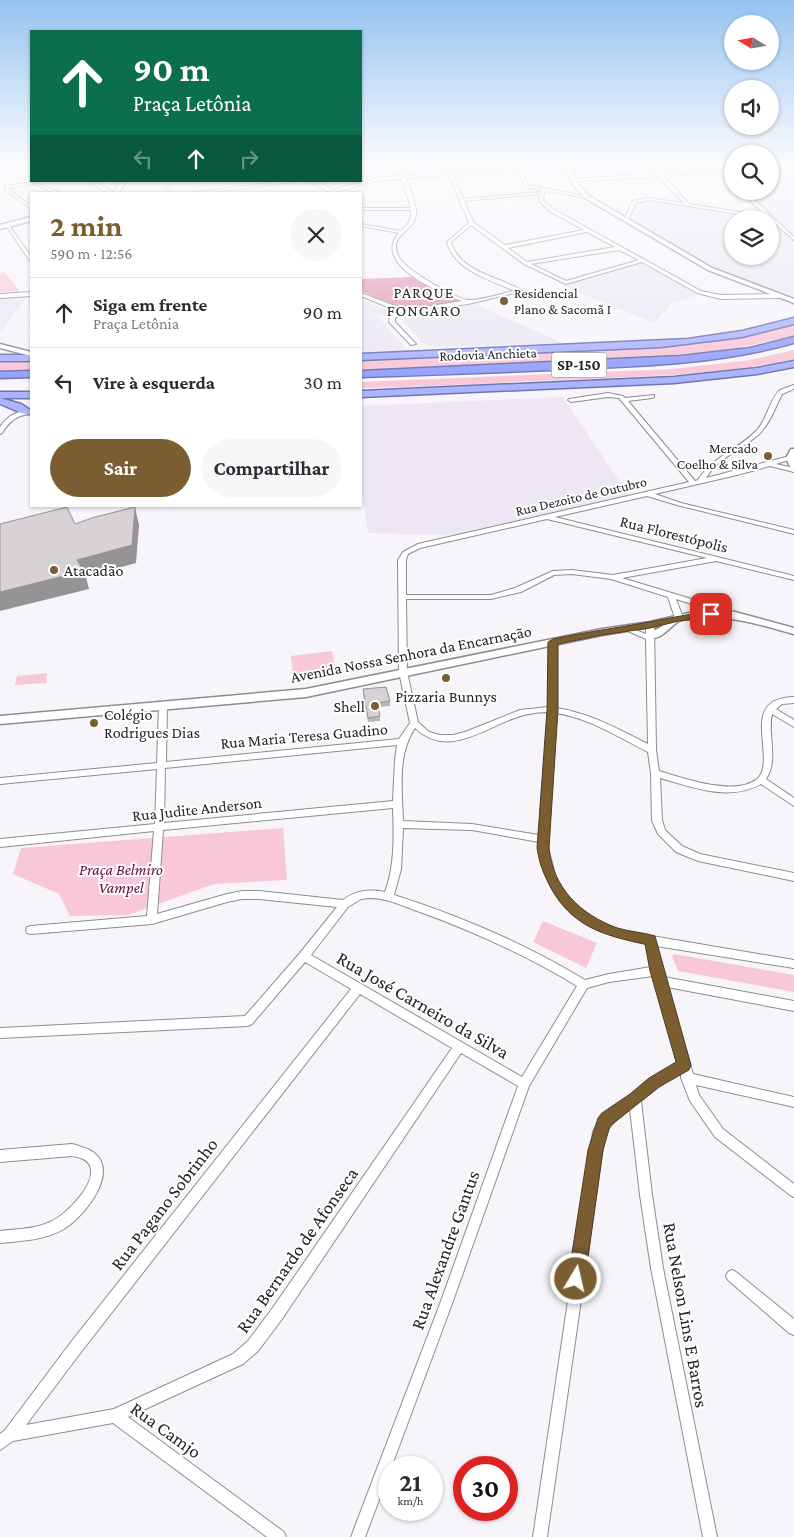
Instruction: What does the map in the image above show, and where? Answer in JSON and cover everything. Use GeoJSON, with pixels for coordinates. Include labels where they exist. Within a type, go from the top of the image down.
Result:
{"type":"FeatureCollection","features":[{"type":"Feature","properties":{"kind":"highway","name":"SP-150"},"geometry":{"type":"LineString","coordinates":[[362,357],[625,346],[690,341],[758,331],[794,321]]}},
{"type":"Feature","properties":{"kind":"highway","name":"Rodovia Anchieta"},"geometry":{"type":"LineString","coordinates":[[362,374],[571,366],[682,359],[754,350],[794,340]]}},
{"type":"Feature","properties":{"kind":"highway"},"geometry":{"type":"LineString","coordinates":[[391,356],[409,351],[413,344],[430,351],[476,352]]}},
{"type":"Feature","properties":{"kind":"highway","name":"Rodovia Anchieta"},"geometry":{"type":"LineString","coordinates":[[362,379],[666,366],[747,356],[794,346]]}},
{"type":"Feature","properties":{"kind":"highway"},"geometry":{"type":"LineString","coordinates":[[0,357],[30,356]]}},
{"type":"Feature","properties":{"kind":"highway","name":"SP-150"},"geometry":{"type":"LineString","coordinates":[[362,394],[666,380],[757,371],[794,364]]}},
{"type":"Feature","properties":{"kind":"highway"},"geometry":{"type":"LineString","coordinates":[[0,374],[30,374]]}},
{"type":"Feature","properties":{"kind":"highway"},"geometry":{"type":"LineString","coordinates":[[0,380],[30,380]]}},
{"type":"Feature","properties":{"kind":"highway"},"geometry":{"type":"LineString","coordinates":[[0,395],[30,395]]}},
{"type":"Feature","properties":{"kind":"highway"},"geometry":{"type":"LineString","coordinates":[[0,401],[29,412]]}},
{"type":"Feature","properties":{"kind":"street"},"geometry":{"type":"LineString","coordinates":[[15,235],[30,258]]}},
{"type":"Feature","properties":{"kind":"street"},"geometry":{"type":"LineString","coordinates":[[399,235],[393,246],[396,254],[406,267],[428,285],[468,302]]}},
{"type":"Feature","properties":{"kind":"street"},"geometry":{"type":"LineString","coordinates":[[457,235],[449,242],[449,246],[454,254],[471,269],[520,291]]}},
{"type":"Feature","properties":{"kind":"street"},"geometry":{"type":"LineString","coordinates":[[487,235],[526,263],[566,283],[642,261]]}},
{"type":"Feature","properties":{"kind":"street"},"geometry":{"type":"LineString","coordinates":[[504,247],[568,235]]}},
{"type":"Feature","properties":{"kind":"street"},"geometry":{"type":"LineString","coordinates":[[594,235],[686,286],[709,295],[736,297],[779,296]]}},
{"type":"Feature","properties":{"kind":"street"},"geometry":{"type":"LineString","coordinates":[[651,235],[704,266],[794,301]]}},
{"type":"Feature","properties":{"kind":"street"},"geometry":{"type":"LineString","coordinates":[[526,263],[620,248]]}},
{"type":"Feature","properties":{"kind":"street"},"geometry":{"type":"LineString","coordinates":[[413,344],[392,322],[392,317],[405,312],[520,291]]}},
{"type":"Feature","properties":{"kind":"street"},"geometry":{"type":"LineString","coordinates":[[0,296],[30,294]]}},
{"type":"Feature","properties":{"kind":"street"},"geometry":{"type":"LineString","coordinates":[[362,294],[405,312]]}},
{"type":"Feature","properties":{"kind":"street"},"geometry":{"type":"LineString","coordinates":[[0,346],[30,356]]}},
{"type":"Feature","properties":{"kind":"street"},"geometry":{"type":"LineString","coordinates":[[0,346],[8,352],[0,357]]}},
{"type":"Feature","properties":{"kind":"street"},"geometry":{"type":"LineString","coordinates":[[701,481],[712,465],[758,432],[768,419],[780,393],[794,387]]}},
{"type":"Feature","properties":{"kind":"street"},"geometry":{"type":"LineString","coordinates":[[571,400],[608,395],[619,396],[693,482]]}},
{"type":"Feature","properties":{"kind":"street"},"geometry":{"type":"LineString","coordinates":[[624,400],[652,396]]}},
{"type":"Feature","properties":{"kind":"street"},"geometry":{"type":"LineString","coordinates":[[0,432],[11,416],[29,412]]}},
{"type":"Feature","properties":{"kind":"street"},"geometry":{"type":"LineString","coordinates":[[792,454],[794,468]]}},
{"type":"Feature","properties":{"kind":"street","name":"Rua Dezoito de Outubro"},"geometry":{"type":"LineString","coordinates":[[402,598],[402,560],[405,553],[418,546],[773,464],[792,454]]}},
{"type":"Feature","properties":{"kind":"street","name":"Rua Dezoito de Outubro"},"geometry":{"type":"LineString","coordinates":[[773,464],[794,468]]}},
{"type":"Feature","properties":{"kind":"street"},"geometry":{"type":"LineString","coordinates":[[646,493],[679,504],[794,532]]}},
{"type":"Feature","properties":{"kind":"street","name":"Rua Florestópolis"},"geometry":{"type":"LineString","coordinates":[[548,516],[794,578]]}},
{"type":"Feature","properties":{"kind":"street"},"geometry":{"type":"LineString","coordinates":[[612,578],[717,559]]}},
{"type":"Feature","properties":{"kind":"street"},"geometry":{"type":"LineString","coordinates":[[652,750],[579,716],[552,710],[522,712],[474,734],[458,738],[432,736],[419,729],[414,724],[403,672],[402,598],[491,597],[518,590],[545,576],[560,572],[584,572],[612,578],[735,615]]}},
{"type":"Feature","properties":{"kind":"street"},"geometry":{"type":"LineString","coordinates":[[625,628],[650,637],[662,631],[676,618],[672,596]]}},
{"type":"Feature","properties":{"kind":"street","name":"Avenida Nossa Senhora da Encarnação"},"geometry":{"type":"LineString","coordinates":[[0,720],[306,693],[553,642],[650,625],[676,618],[705,615],[735,615],[794,631]]}},
{"type":"Feature","properties":{"kind":"street"},"geometry":{"type":"LineString","coordinates":[[650,625],[652,750],[657,820],[661,832],[678,849],[698,857],[794,877]]}},
{"type":"Feature","properties":{"kind":"street"},"geometry":{"type":"LineString","coordinates":[[553,642],[552,710],[544,839],[545,864],[550,878],[570,907],[582,917],[616,933],[794,964]]}},
{"type":"Feature","properties":{"kind":"street"},"geometry":{"type":"LineString","coordinates":[[655,773],[705,787],[721,789],[743,788],[762,780],[766,769],[767,728],[770,709],[779,701],[794,700]]}},
{"type":"Feature","properties":{"kind":"street"},"geometry":{"type":"LineString","coordinates":[[152,920],[159,828],[163,707]]}},
{"type":"Feature","properties":{"kind":"street"},"geometry":{"type":"LineString","coordinates":[[770,709],[794,724]]}},
{"type":"Feature","properties":{"kind":"street"},"geometry":{"type":"LineString","coordinates":[[388,898],[396,873],[399,754],[402,742],[414,724]]}},
{"type":"Feature","properties":{"kind":"street","name":"Rua Maria Teresa Guadino"},"geometry":{"type":"LineString","coordinates":[[0,781],[402,742]]}},
{"type":"Feature","properties":{"kind":"street"},"geometry":{"type":"LineString","coordinates":[[762,780],[794,803]]}},
{"type":"Feature","properties":{"kind":"street","name":"Rua Judite Anderson"},"geometry":{"type":"LineString","coordinates":[[0,843],[397,804]]}},
{"type":"Feature","properties":{"kind":"street"},"geometry":{"type":"LineString","coordinates":[[398,824],[472,827],[544,839]]}},
{"type":"Feature","properties":{"kind":"street"},"geometry":{"type":"LineString","coordinates":[[0,1033],[248,1021],[304,956],[345,904],[353,897],[367,894],[388,898],[505,942],[562,971],[584,985],[609,978],[658,976],[794,1006]]}},
{"type":"Feature","properties":{"kind":"street"},"geometry":{"type":"LineString","coordinates":[[31,930],[152,920],[227,898],[242,896],[259,895],[345,904]]}},
{"type":"Feature","properties":{"kind":"street"},"geometry":{"type":"LineString","coordinates":[[650,940],[658,976],[694,1097],[719,1133],[794,1191]]}},
{"type":"Feature","properties":{"kind":"street","name":"Rua José Carneiro da Silva"},"geometry":{"type":"LineString","coordinates":[[304,956],[524,1084]]}},
{"type":"Feature","properties":{"kind":"street","name":"Rua Alexandre Gantus"},"geometry":{"type":"LineString","coordinates":[[358,1537],[447,1301],[524,1084],[584,985]]}},
{"type":"Feature","properties":{"kind":"street","name":"Rua Pagano Sobrinho"},"geometry":{"type":"LineString","coordinates":[[5,1439],[358,988]]}},
{"type":"Feature","properties":{"kind":"street","name":"Rua Bernardo de Afonseca"},"geometry":{"type":"LineString","coordinates":[[115,1416],[238,1359],[252,1346],[312,1264],[459,1046]]}},
{"type":"Feature","properties":{"kind":"street"},"geometry":{"type":"LineString","coordinates":[[540,1537],[599,1132],[607,1118],[654,1083],[684,1065]]}},
{"type":"Feature","properties":{"kind":"street"},"geometry":{"type":"LineString","coordinates":[[687,1078],[794,1102]]}},
{"type":"Feature","properties":{"kind":"street","name":"Rua Nelson Lins E Barros"},"geometry":{"type":"LineString","coordinates":[[635,1099],[657,1268],[710,1537]]}},
{"type":"Feature","properties":{"kind":"street"},"geometry":{"type":"LineString","coordinates":[[0,1156],[72,1150],[83,1151],[93,1156],[98,1168],[93,1186],[87,1198],[77,1212],[60,1225],[29,1233],[0,1237]]}},
{"type":"Feature","properties":{"kind":"street"},"geometry":{"type":"LineString","coordinates":[[732,1276],[794,1328]]}},
{"type":"Feature","properties":{"kind":"street","name":"Rua Camjo"},"geometry":{"type":"LineString","coordinates":[[5,1439],[115,1416],[279,1537]]}},
{"type":"Feature","properties":{"kind":"shaded area"},"geometry":{"type":"Polygon","coordinates":[[[659,235],[724,235],[724,265],[779,265],[779,235],[786,235],[794,242],[794,300],[714,270],[669,244],[659,235]]]}},
{"type":"Feature","properties":{"kind":"shaded area"},"geometry":{"type":"Polygon","coordinates":[[[642,263],[697,295],[672,303],[654,323],[563,286],[642,263]]]}},
{"type":"Feature","properties":{"kind":"shaded area"},"geometry":{"type":"Polygon","coordinates":[[[411,277],[459,301],[408,311],[362,291],[362,279],[411,277]]]}},
{"type":"Feature","properties":{"kind":"shaded area"},"geometry":{"type":"Polygon","coordinates":[[[30,294],[0,332],[0,297],[30,294]]]}},
{"type":"Feature","properties":{"kind":"shaded area"},"geometry":{"type":"Polygon","coordinates":[[[362,300],[393,313],[378,316],[408,351],[362,352],[362,300]]]}},
{"type":"Feature","properties":{"kind":"shaded area"},"geometry":{"type":"Polygon","coordinates":[[[475,304],[563,343],[432,347],[423,343],[402,320],[475,304]]]}},
{"type":"Feature","properties":{"kind":"shaded area"},"geometry":{"type":"Polygon","coordinates":[[[563,397],[629,496],[453,535],[368,533],[362,489],[362,406],[563,397]]]}},
{"type":"Feature","properties":{"kind":"green space"},"geometry":{"type":"Polygon","coordinates":[[[5,272],[20,291],[0,292],[0,273],[5,272]]]}},
{"type":"Feature","properties":{"kind":"green space"},"geometry":{"type":"Polygon","coordinates":[[[794,325],[794,335],[789,337],[728,350],[661,356],[362,370],[362,359],[683,344],[754,335],[794,325]]]}},
{"type":"Feature","properties":{"kind":"green space"},"geometry":{"type":"Polygon","coordinates":[[[794,350],[794,359],[741,368],[688,373],[635,377],[362,388],[362,382],[672,369],[750,360],[794,350]]]}},
{"type":"Feature","properties":{"kind":"green space"},"geometry":{"type":"Polygon","coordinates":[[[0,360],[30,361],[30,371],[0,371],[0,360]]]}},
{"type":"Feature","properties":{"kind":"green space"},"geometry":{"type":"Polygon","coordinates":[[[332,651],[335,669],[293,674],[291,656],[332,651]]]}},
{"type":"Feature","properties":{"kind":"green space"},"geometry":{"type":"Polygon","coordinates":[[[47,673],[46,683],[15,685],[17,676],[47,673]]]}},
{"type":"Feature","properties":{"kind":"green space","name":"Praça Belmiro Vampel"},"geometry":{"type":"Polygon","coordinates":[[[283,828],[287,880],[214,884],[128,915],[70,916],[59,894],[13,874],[21,848],[283,828]]]}},
{"type":"Feature","properties":{"kind":"green space"},"geometry":{"type":"Polygon","coordinates":[[[543,921],[597,943],[586,968],[533,942],[543,921]]]}},
{"type":"Feature","properties":{"kind":"green space"},"geometry":{"type":"Polygon","coordinates":[[[674,954],[794,975],[794,992],[678,971],[672,956],[674,954]]]}},
{"type":"Feature","properties":{"kind":"building","name":"Atacadão"},"geometry":{"type":"Polygon","coordinates":[[[67,507],[75,524],[135,507],[132,545],[77,560],[84,571],[0,592],[0,524],[67,507]]]}},
{"type":"Feature","properties":{"kind":"building","name":"Shell"},"geometry":{"type":"Polygon","coordinates":[[[386,687],[390,701],[377,703],[380,716],[368,718],[363,689],[386,687]]]}},
{"type":"Feature","properties":{"kind":"place","name":"Residencial Plano & Sacomã I"},"geometry":{"type":"Point","coordinates":[504,301]}},
{"type":"Feature","properties":{"kind":"place","name":"Mercado Coelho & Silva"},"geometry":{"type":"Point","coordinates":[768,456]}},
{"type":"Feature","properties":{"kind":"place","name":"Atacadão"},"geometry":{"type":"Point","coordinates":[54,570]}},
{"type":"Feature","properties":{"kind":"place","name":"Pizzaria Bunnys"},"geometry":{"type":"Point","coordinates":[446,678]}},
{"type":"Feature","properties":{"kind":"place","name":"Shell"},"geometry":{"type":"Point","coordinates":[375,706]}},
{"type":"Feature","properties":{"kind":"place","name":"Colégio Rodrigues Dias"},"geometry":{"type":"Point","coordinates":[94,723]}},
{"type":"Feature","properties":{"kind":"district","name":"PARQUE FONGARO"},"geometry":{"type":"Point","coordinates":[424,301]}},
{"type":"Feature","properties":{"kind":"route"},"geometry":{"type":"LineString","coordinates":[[576,1279],[595,1150],[603,1123],[654,1083],[684,1065],[653,958],[650,940],[616,933],[582,917],[570,907],[560,893],[550,878],[545,864],[543,848],[552,710],[553,642],[650,625],[689,616],[711,614]]}}]}
